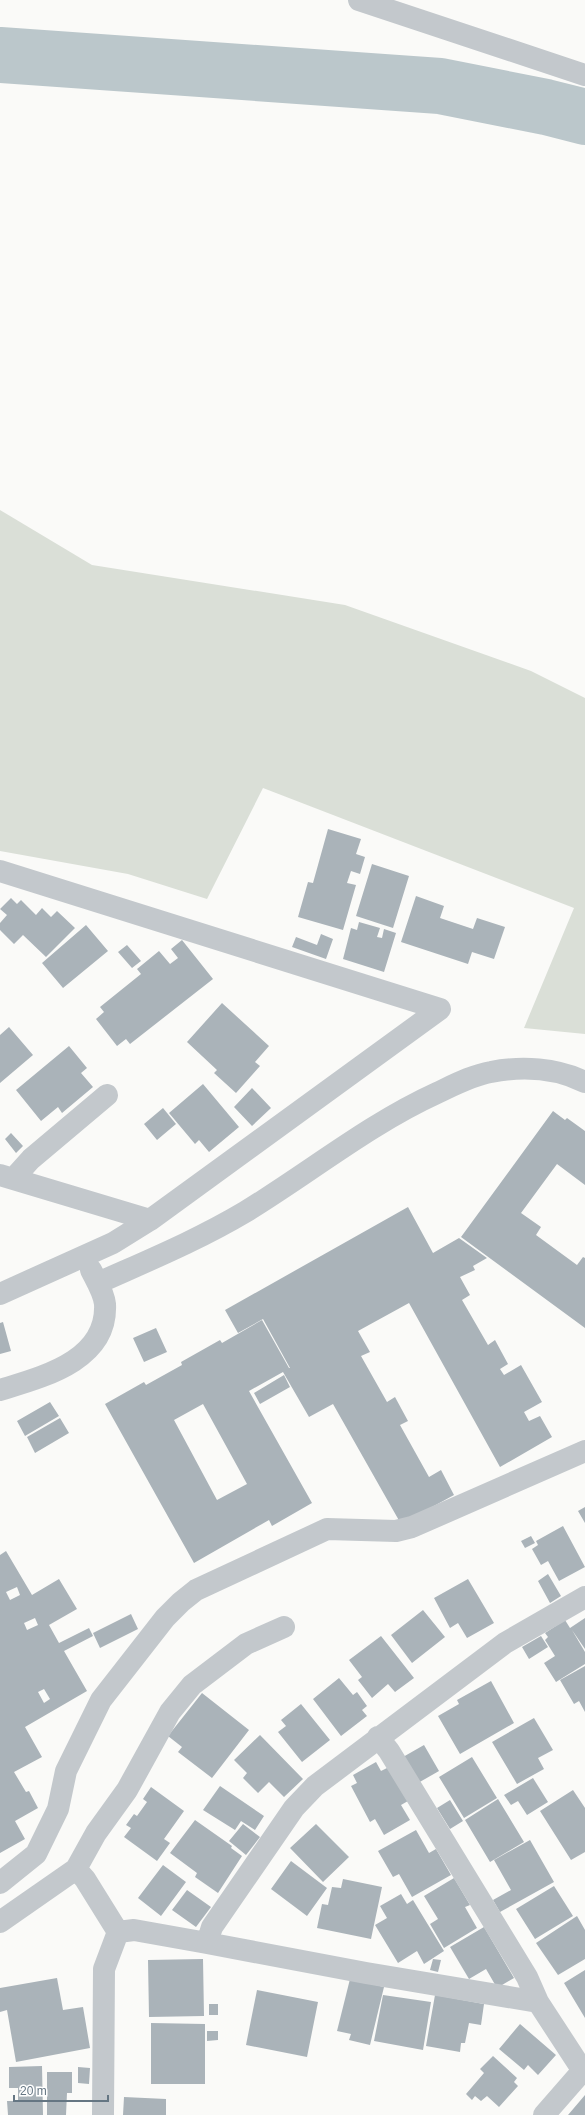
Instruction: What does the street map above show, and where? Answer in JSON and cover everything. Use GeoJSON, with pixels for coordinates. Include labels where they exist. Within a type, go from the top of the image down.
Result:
{"type":"FeatureCollection","features":[{"type":"Feature","properties":{"kind":"street"},"geometry":{"type":"LineString","coordinates":[[359,0],[585,75]]}},
{"type":"Feature","properties":{"kind":"street"},"geometry":{"type":"LineString","coordinates":[[0,871],[440,1009],[150,1220],[113,1243],[0,1294]]}},
{"type":"Feature","properties":{"kind":"street"},"geometry":{"type":"LineString","coordinates":[[98,1283],[185,1243],[244,1212],[402,1109],[450,1087],[489,1072],[512,1069],[554,1071],[585,1082]]}},
{"type":"Feature","properties":{"kind":"street"},"geometry":{"type":"LineString","coordinates":[[6,1177],[31,1159],[107,1095]]}},
{"type":"Feature","properties":{"kind":"street"},"geometry":{"type":"LineString","coordinates":[[6,1177],[150,1220]]}},
{"type":"Feature","properties":{"kind":"street"},"geometry":{"type":"LineString","coordinates":[[0,1390],[40,1378],[69,1365],[89,1350],[101,1331],[105,1304],[98,1283],[84,1257]]}},
{"type":"Feature","properties":{"kind":"street"},"geometry":{"type":"LineString","coordinates":[[0,1883],[36,1854],[58,1809],[66,1771],[101,1700],[165,1618],[196,1590],[327,1528],[396,1531],[412,1527],[585,1451]]}},
{"type":"Feature","properties":{"kind":"street"},"geometry":{"type":"LineString","coordinates":[[207,1942],[212,1928],[294,1808],[315,1786],[378,1737],[505,1643],[585,1597]]}},
{"type":"Feature","properties":{"kind":"street"},"geometry":{"type":"LineString","coordinates":[[0,1922],[76,1869],[96,1833],[127,1790],[170,1712],[192,1684],[246,1644],[284,1627]]}},
{"type":"Feature","properties":{"kind":"street"},"geometry":{"type":"LineString","coordinates":[[378,1737],[389,1751],[527,1977],[538,2002],[584,2069],[544,2115]]}},
{"type":"Feature","properties":{"kind":"street"},"geometry":{"type":"LineString","coordinates":[[76,1869],[85,1879],[118,1932]]}},
{"type":"Feature","properties":{"kind":"street"},"geometry":{"type":"LineString","coordinates":[[118,1932],[134,1930],[207,1942],[273,1956],[538,2002]]}},
{"type":"Feature","properties":{"kind":"street"},"geometry":{"type":"LineString","coordinates":[[103,2115],[104,1969],[118,1932]]}},
{"type":"Feature","properties":{"kind":"shaded area"},"geometry":{"type":"Polygon","coordinates":[[[0,510],[92,565],[345,605],[531,671],[585,698],[585,1034],[524,1028],[574,908],[263,788],[207,899],[128,874],[0,851],[0,510]]]}},
{"type":"Feature","properties":{"kind":"building"},"geometry":{"type":"Polygon","coordinates":[[[328,829],[361,839],[356,854],[365,857],[360,874],[351,871],[347,883],[356,885],[343,930],[298,917],[308,882],[313,883],[328,829]]]}},
{"type":"Feature","properties":{"kind":"building"},"geometry":{"type":"Polygon","coordinates":[[[372,864],[409,876],[393,928],[356,916],[372,864]]]}},
{"type":"Feature","properties":{"kind":"building"},"geometry":{"type":"Polygon","coordinates":[[[416,896],[444,906],[440,918],[473,929],[477,918],[505,927],[494,959],[472,952],[468,964],[401,942],[416,896]]]}},
{"type":"Feature","properties":{"kind":"building"},"geometry":{"type":"Polygon","coordinates":[[[11,898],[17,904],[21,900],[36,915],[42,908],[51,917],[57,911],[75,928],[46,957],[23,935],[14,944],[0,930],[0,923],[7,915],[0,909],[11,898]]]}},
{"type":"Feature","properties":{"kind":"building"},"geometry":{"type":"Polygon","coordinates":[[[359,922],[380,928],[377,937],[382,938],[384,929],[396,933],[384,972],[343,959],[351,928],[357,930],[359,922]]]}},
{"type":"Feature","properties":{"kind":"building"},"geometry":{"type":"Polygon","coordinates":[[[86,925],[108,951],[63,988],[42,963],[86,925]]]}},
{"type":"Feature","properties":{"kind":"building"},"geometry":{"type":"Polygon","coordinates":[[[321,934],[333,939],[326,959],[292,947],[296,937],[317,945],[321,934]]]}},
{"type":"Feature","properties":{"kind":"building"},"geometry":{"type":"Polygon","coordinates":[[[182,940],[213,979],[130,1044],[126,1039],[117,1046],[96,1019],[104,1012],[100,1007],[141,974],[137,969],[159,951],[170,964],[178,958],[171,949],[182,940]]]}},
{"type":"Feature","properties":{"kind":"building"},"geometry":{"type":"Polygon","coordinates":[[[127,945],[141,961],[132,968],[118,952],[127,945]]]}},
{"type":"Feature","properties":{"kind":"building"},"geometry":{"type":"Polygon","coordinates":[[[222,1003],[269,1046],[255,1062],[260,1066],[236,1093],[214,1073],[217,1070],[187,1042],[222,1003]]]}},
{"type":"Feature","properties":{"kind":"building"},"geometry":{"type":"Polygon","coordinates":[[[9,1027],[33,1055],[0,1083],[0,1035],[9,1027]]]}},
{"type":"Feature","properties":{"kind":"building"},"geometry":{"type":"Polygon","coordinates":[[[69,1046],[87,1068],[81,1073],[93,1087],[62,1113],[58,1107],[41,1121],[16,1090],[69,1046]]]}},
{"type":"Feature","properties":{"kind":"building"},"geometry":{"type":"Polygon","coordinates":[[[203,1084],[239,1127],[209,1152],[199,1140],[195,1144],[169,1113],[203,1084]]]}},
{"type":"Feature","properties":{"kind":"building"},"geometry":{"type":"Polygon","coordinates":[[[252,1088],[271,1108],[252,1126],[234,1107],[252,1088]]]}},
{"type":"Feature","properties":{"kind":"building"},"geometry":{"type":"Polygon","coordinates":[[[163,1108],[176,1124],[157,1140],[144,1124],[163,1108]]]}},
{"type":"Feature","properties":{"kind":"building"},"geometry":{"type":"Polygon","coordinates":[[[553,1111],[565,1120],[567,1118],[585,1131],[585,1185],[557,1164],[521,1213],[541,1227],[536,1235],[577,1265],[583,1257],[585,1258],[585,1328],[461,1237],[553,1111]]]}},
{"type":"Feature","properties":{"kind":"building"},"geometry":{"type":"Polygon","coordinates":[[[11,1133],[23,1146],[16,1153],[5,1139],[11,1133]]]}},
{"type":"Feature","properties":{"kind":"building"},"geometry":{"type":"Polygon","coordinates":[[[408,1207],[433,1253],[459,1238],[487,1258],[473,1266],[475,1270],[460,1277],[470,1295],[462,1300],[488,1345],[495,1340],[508,1364],[500,1369],[504,1375],[521,1365],[542,1402],[524,1412],[529,1421],[540,1416],[552,1437],[500,1467],[409,1303],[358,1331],[370,1352],[361,1356],[387,1402],[395,1397],[408,1421],[400,1425],[429,1477],[441,1470],[454,1495],[401,1524],[333,1404],[309,1417],[283,1372],[249,1391],[312,1503],[272,1526],[269,1520],[194,1563],[105,1404],[144,1382],[146,1385],[182,1365],[181,1362],[220,1340],[222,1343],[262,1320],[290,1368],[263,1319],[238,1333],[225,1310],[408,1207]],[[203,1404],[174,1420],[217,1500],[247,1484],[203,1404]]]}},
{"type":"Feature","properties":{"kind":"building"},"geometry":{"type":"Polygon","coordinates":[[[3,1322],[11,1351],[0,1354],[0,1323],[3,1322]]]}},
{"type":"Feature","properties":{"kind":"building"},"geometry":{"type":"Polygon","coordinates":[[[156,1328],[167,1352],[144,1362],[133,1338],[156,1328]]]}},
{"type":"Feature","properties":{"kind":"building"},"geometry":{"type":"Polygon","coordinates":[[[284,1375],[290,1387],[260,1404],[254,1393],[284,1375]]]}},
{"type":"Feature","properties":{"kind":"building"},"geometry":{"type":"Polygon","coordinates":[[[50,1402],[59,1416],[25,1436],[17,1421],[50,1402]]]}},
{"type":"Feature","properties":{"kind":"building"},"geometry":{"type":"Polygon","coordinates":[[[60,1418],[69,1433],[35,1453],[27,1437],[60,1418]]]}},
{"type":"Feature","properties":{"kind":"building"},"geometry":{"type":"Polygon","coordinates":[[[585,1507],[585,1523],[578,1511],[585,1507]]]}},
{"type":"Feature","properties":{"kind":"building"},"geometry":{"type":"Polygon","coordinates":[[[563,1526],[585,1567],[559,1581],[548,1561],[541,1565],[532,1549],[538,1545],[536,1541],[563,1526]]]}},
{"type":"Feature","properties":{"kind":"building"},"geometry":{"type":"Polygon","coordinates":[[[531,1536],[535,1543],[525,1548],[521,1541],[531,1536]]]}},
{"type":"Feature","properties":{"kind":"building"},"geometry":{"type":"Polygon","coordinates":[[[6,1551],[32,1595],[59,1579],[77,1609],[49,1625],[59,1643],[89,1628],[93,1636],[64,1651],[87,1691],[25,1727],[42,1757],[14,1772],[26,1792],[29,1791],[38,1808],[15,1821],[25,1839],[0,1853],[0,1555],[6,1551]],[[17,1587],[6,1592],[10,1600],[20,1595],[17,1587]],[[35,1618],[24,1623],[27,1630],[38,1625],[35,1618]],[[44,1689],[38,1692],[44,1703],[50,1699],[44,1689]]]}},
{"type":"Feature","properties":{"kind":"building"},"geometry":{"type":"Polygon","coordinates":[[[548,1574],[561,1596],[550,1603],[538,1581],[548,1574]]]}},
{"type":"Feature","properties":{"kind":"building"},"geometry":{"type":"Polygon","coordinates":[[[468,1579],[494,1623],[467,1638],[458,1623],[450,1628],[434,1598],[468,1579]]]}},
{"type":"Feature","properties":{"kind":"building"},"geometry":{"type":"Polygon","coordinates":[[[423,1610],[445,1637],[412,1663],[391,1635],[423,1610]]]}},
{"type":"Feature","properties":{"kind":"building"},"geometry":{"type":"Polygon","coordinates":[[[131,1614],[138,1629],[100,1648],[93,1633],[131,1614]]]}},
{"type":"Feature","properties":{"kind":"building"},"geometry":{"type":"Polygon","coordinates":[[[585,1618],[585,1649],[572,1630],[585,1652],[585,1664],[556,1682],[544,1663],[555,1656],[545,1640],[548,1637],[545,1633],[565,1620],[570,1628],[585,1618]]]}},
{"type":"Feature","properties":{"kind":"building"},"geometry":{"type":"Polygon","coordinates":[[[381,1636],[414,1678],[395,1692],[388,1684],[372,1698],[358,1680],[362,1677],[349,1660],[381,1636]]]}},
{"type":"Feature","properties":{"kind":"building"},"geometry":{"type":"Polygon","coordinates":[[[541,1636],[548,1647],[529,1659],[522,1647],[541,1636]]]}},
{"type":"Feature","properties":{"kind":"building"},"geometry":{"type":"Polygon","coordinates":[[[585,1666],[585,1712],[579,1701],[574,1704],[560,1680],[585,1666]]]}},
{"type":"Feature","properties":{"kind":"building"},"geometry":{"type":"Polygon","coordinates":[[[339,1678],[353,1695],[357,1692],[367,1706],[362,1710],[367,1716],[341,1736],[313,1699],[339,1678]]]}},
{"type":"Feature","properties":{"kind":"building"},"geometry":{"type":"Polygon","coordinates":[[[491,1681],[514,1723],[460,1754],[438,1716],[459,1704],[457,1700],[491,1681]]]}},
{"type":"Feature","properties":{"kind":"building"},"geometry":{"type":"Polygon","coordinates":[[[202,1693],[249,1730],[212,1778],[178,1752],[182,1747],[168,1736],[202,1693]]]}},
{"type":"Feature","properties":{"kind":"building"},"geometry":{"type":"Polygon","coordinates":[[[301,1704],[330,1740],[302,1762],[278,1732],[286,1726],[281,1720],[301,1704]]]}},
{"type":"Feature","properties":{"kind":"building"},"geometry":{"type":"Polygon","coordinates":[[[534,1718],[553,1750],[538,1758],[544,1769],[517,1784],[492,1742],[534,1718]]]}},
{"type":"Feature","properties":{"kind":"building"},"geometry":{"type":"Polygon","coordinates":[[[260,1735],[303,1779],[284,1797],[269,1782],[258,1793],[243,1778],[247,1773],[234,1760],[260,1735]]]}},
{"type":"Feature","properties":{"kind":"building"},"geometry":{"type":"Polygon","coordinates":[[[424,1745],[439,1771],[418,1783],[403,1757],[424,1745]]]}},
{"type":"Feature","properties":{"kind":"building"},"geometry":{"type":"Polygon","coordinates":[[[472,1757],[497,1798],[464,1818],[439,1777],[472,1757]]]}},
{"type":"Feature","properties":{"kind":"building"},"geometry":{"type":"Polygon","coordinates":[[[376,1762],[381,1771],[389,1767],[408,1801],[401,1805],[410,1820],[384,1835],[375,1819],[370,1822],[351,1786],[357,1783],[353,1775],[376,1762]]]}},
{"type":"Feature","properties":{"kind":"building"},"geometry":{"type":"Polygon","coordinates":[[[533,1778],[548,1802],[527,1815],[518,1801],[511,1805],[504,1795],[533,1778]]]}},
{"type":"Feature","properties":{"kind":"building"},"geometry":{"type":"Polygon","coordinates":[[[220,1786],[264,1816],[255,1830],[241,1821],[235,1830],[203,1810],[220,1786]]]}},
{"type":"Feature","properties":{"kind":"building"},"geometry":{"type":"Polygon","coordinates":[[[151,1787],[184,1811],[164,1839],[170,1843],[157,1861],[124,1837],[131,1828],[126,1825],[134,1814],[137,1816],[147,1802],[143,1799],[151,1787]]]}},
{"type":"Feature","properties":{"kind":"building"},"geometry":{"type":"Polygon","coordinates":[[[573,1790],[585,1808],[585,1852],[571,1860],[540,1811],[573,1790]]]}},
{"type":"Feature","properties":{"kind":"building"},"geometry":{"type":"Polygon","coordinates":[[[498,1799],[524,1842],[490,1862],[465,1820],[498,1799]]]}},
{"type":"Feature","properties":{"kind":"building"},"geometry":{"type":"Polygon","coordinates":[[[450,1800],[463,1821],[450,1829],[437,1808],[450,1800]]]}},
{"type":"Feature","properties":{"kind":"building"},"geometry":{"type":"Polygon","coordinates":[[[195,1820],[232,1846],[231,1848],[242,1856],[218,1893],[195,1877],[197,1873],[170,1853],[195,1820]]]}},
{"type":"Feature","properties":{"kind":"building"},"geometry":{"type":"Polygon","coordinates":[[[243,1824],[260,1837],[246,1855],[229,1841],[243,1824]]]}},
{"type":"Feature","properties":{"kind":"building"},"geometry":{"type":"Polygon","coordinates":[[[316,1824],[349,1857],[323,1882],[290,1848],[316,1824]]]}},
{"type":"Feature","properties":{"kind":"building"},"geometry":{"type":"Polygon","coordinates":[[[416,1830],[429,1853],[436,1849],[451,1875],[412,1897],[399,1874],[393,1877],[378,1851],[416,1830]]]}},
{"type":"Feature","properties":{"kind":"building"},"geometry":{"type":"Polygon","coordinates":[[[530,1840],[554,1882],[500,1912],[493,1900],[511,1890],[494,1860],[530,1840]]]}},
{"type":"Feature","properties":{"kind":"building"},"geometry":{"type":"Polygon","coordinates":[[[291,1861],[327,1888],[307,1916],[271,1889],[291,1861]]]}},
{"type":"Feature","properties":{"kind":"building"},"geometry":{"type":"Polygon","coordinates":[[[163,1865],[186,1882],[161,1916],[138,1898],[163,1865]]]}},
{"type":"Feature","properties":{"kind":"building"},"geometry":{"type":"Polygon","coordinates":[[[454,1878],[470,1905],[465,1907],[477,1928],[444,1948],[430,1924],[438,1919],[424,1896],[454,1878]]]}},
{"type":"Feature","properties":{"kind":"building"},"geometry":{"type":"Polygon","coordinates":[[[343,1879],[382,1887],[371,1939],[317,1928],[322,1904],[328,1905],[332,1887],[341,1888],[343,1879]]]}},
{"type":"Feature","properties":{"kind":"building"},"geometry":{"type":"Polygon","coordinates":[[[554,1886],[573,1916],[535,1939],[516,1909],[554,1886]]]}},
{"type":"Feature","properties":{"kind":"building"},"geometry":{"type":"Polygon","coordinates":[[[187,1890],[211,1907],[196,1927],[172,1910],[187,1890]]]}},
{"type":"Feature","properties":{"kind":"building"},"geometry":{"type":"Polygon","coordinates":[[[401,1894],[407,1904],[413,1900],[444,1951],[424,1964],[417,1951],[398,1963],[375,1925],[387,1918],[380,1906],[401,1894]]]}},
{"type":"Feature","properties":{"kind":"building"},"geometry":{"type":"Polygon","coordinates":[[[577,1916],[585,1930],[585,1959],[558,1975],[536,1943],[577,1916]]]}},
{"type":"Feature","properties":{"kind":"building"},"geometry":{"type":"Polygon","coordinates":[[[484,1927],[514,1978],[497,1988],[486,1969],[469,1979],[450,1947],[484,1927]]]}},
{"type":"Feature","properties":{"kind":"building"},"geometry":{"type":"Polygon","coordinates":[[[203,1959],[204,2016],[149,2017],[148,1960],[203,1959]]]}},
{"type":"Feature","properties":{"kind":"building"},"geometry":{"type":"Polygon","coordinates":[[[433,1959],[441,1960],[438,1972],[430,1970],[433,1959]]]}},
{"type":"Feature","properties":{"kind":"building"},"geometry":{"type":"Polygon","coordinates":[[[585,1970],[585,2018],[564,1983],[585,1970]]]}},
{"type":"Feature","properties":{"kind":"building"},"geometry":{"type":"Polygon","coordinates":[[[57,1978],[63,2010],[83,2007],[90,2048],[16,2062],[7,2010],[0,2012],[0,1988],[57,1978]]]}},
{"type":"Feature","properties":{"kind":"building"},"geometry":{"type":"Polygon","coordinates":[[[350,1979],[384,1987],[370,2045],[349,2040],[351,2034],[337,2031],[350,1979]]]}},
{"type":"Feature","properties":{"kind":"building"},"geometry":{"type":"Polygon","coordinates":[[[257,1990],[318,2002],[307,2057],[246,2045],[257,1990]]]}},
{"type":"Feature","properties":{"kind":"building"},"geometry":{"type":"Polygon","coordinates":[[[383,1995],[431,2002],[423,2050],[374,2041],[383,1995]]]}},
{"type":"Feature","properties":{"kind":"building"},"geometry":{"type":"Polygon","coordinates":[[[435,1995],[484,2004],[481,2025],[469,2023],[465,2043],[461,2043],[460,2052],[426,2046],[435,1995]]]}},
{"type":"Feature","properties":{"kind":"building"},"geometry":{"type":"Polygon","coordinates":[[[209,2004],[218,2004],[218,2015],[209,2015],[209,2004]]]}},
{"type":"Feature","properties":{"kind":"building"},"geometry":{"type":"Polygon","coordinates":[[[151,2023],[205,2024],[205,2084],[151,2084],[151,2023]]]}},
{"type":"Feature","properties":{"kind":"building"},"geometry":{"type":"Polygon","coordinates":[[[520,2024],[556,2055],[538,2075],[528,2065],[524,2070],[499,2049],[520,2024]]]}},
{"type":"Feature","properties":{"kind":"building"},"geometry":{"type":"Polygon","coordinates":[[[207,2031],[218,2031],[218,2040],[207,2041],[207,2031]]]}},
{"type":"Feature","properties":{"kind":"building"},"geometry":{"type":"Polygon","coordinates":[[[493,2056],[517,2078],[514,2082],[518,2086],[499,2107],[487,2096],[481,2101],[475,2096],[472,2100],[466,2094],[484,2073],[480,2069],[493,2056]]]}},
{"type":"Feature","properties":{"kind":"building"},"geometry":{"type":"Polygon","coordinates":[[[42,2066],[43,2115],[8,2115],[7,2101],[18,2101],[18,2088],[9,2088],[9,2067],[42,2066]]]}},
{"type":"Feature","properties":{"kind":"building"},"geometry":{"type":"Polygon","coordinates":[[[78,2067],[90,2068],[89,2084],[78,2083],[78,2067]]]}},
{"type":"Feature","properties":{"kind":"building"},"geometry":{"type":"Polygon","coordinates":[[[47,2072],[72,2072],[72,2093],[67,2093],[66,2115],[47,2115],[47,2072]]]}},
{"type":"Feature","properties":{"kind":"building"},"geometry":{"type":"Polygon","coordinates":[[[585,2095],[585,2115],[568,2115],[585,2095]]]}},
{"type":"Feature","properties":{"kind":"building"},"geometry":{"type":"Polygon","coordinates":[[[124,2097],[166,2099],[166,2115],[123,2115],[124,2097]]]}},
{"type":"Feature","properties":{"kind":"waterway"},"geometry":{"type":"LineString","coordinates":[[0,55],[440,86],[546,107],[585,117]]}}]}
